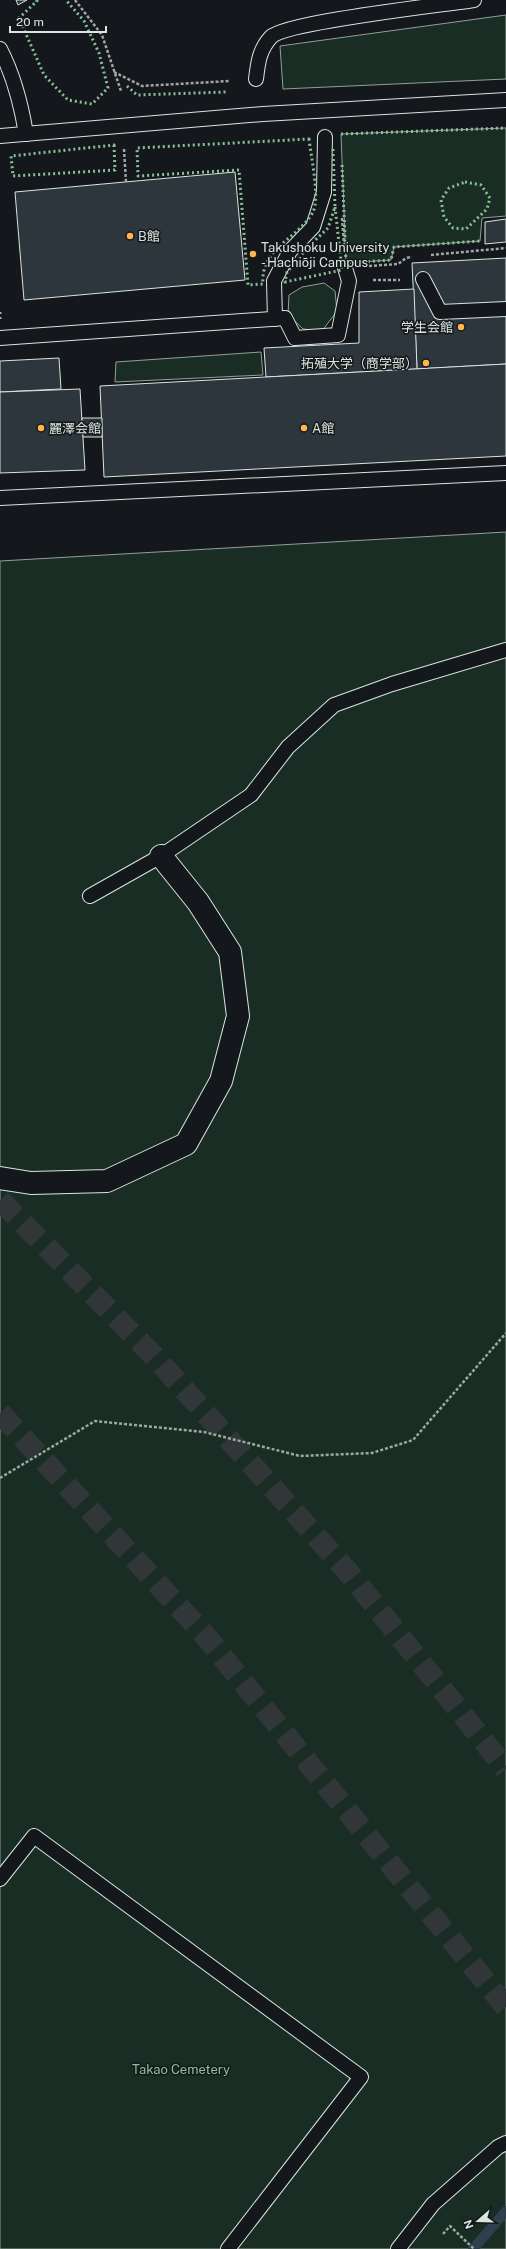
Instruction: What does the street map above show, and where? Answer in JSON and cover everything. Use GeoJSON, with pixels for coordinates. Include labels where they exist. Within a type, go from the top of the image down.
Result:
{"type":"FeatureCollection","features":[{"type":"Feature","properties":{"kind":"street"},"geometry":{"type":"LineString","coordinates":[[0,1178],[31,1183],[107,1181],[186,1144],[221,1081],[238,1016],[230,952],[198,902],[161,856]]}},
{"type":"Feature","properties":{"kind":"lane"},"geometry":{"type":"LineString","coordinates":[[256,79],[258,56],[272,36],[300,25],[474,0]]}},
{"type":"Feature","properties":{"kind":"lane"},"geometry":{"type":"LineString","coordinates":[[0,48],[9,66],[20,100],[26,134]]}},
{"type":"Feature","properties":{"kind":"lane"},"geometry":{"type":"LineString","coordinates":[[0,136],[263,114],[506,100]]}},
{"type":"Feature","properties":{"kind":"lane"},"geometry":{"type":"LineString","coordinates":[[275,319],[274,281],[290,251],[313,227],[324,192],[325,137]]}},
{"type":"Feature","properties":{"kind":"lane"},"geometry":{"type":"LineString","coordinates":[[0,338],[285,318],[295,338],[338,335],[347,274]]}},
{"type":"Feature","properties":{"kind":"lane"},"geometry":{"type":"LineString","coordinates":[[424,279],[440,312],[506,309]]}},
{"type":"Feature","properties":{"kind":"lane"},"geometry":{"type":"LineString","coordinates":[[0,498],[506,472]]}},
{"type":"Feature","properties":{"kind":"lane"},"geometry":{"type":"LineString","coordinates":[[90,896],[161,856],[251,795],[288,747],[334,705],[399,682],[506,650]]}},
{"type":"Feature","properties":{"kind":"lane"},"geometry":{"type":"LineString","coordinates":[[0,1879],[34,1836],[361,2077],[228,2249]]}},
{"type":"Feature","properties":{"kind":"lane"},"geometry":{"type":"LineString","coordinates":[[398,2249],[433,2204],[506,2143]]}},
{"type":"Feature","properties":{"kind":"path"},"geometry":{"type":"LineString","coordinates":[[75,0],[102,35],[121,91]]}},
{"type":"Feature","properties":{"kind":"path"},"geometry":{"type":"LineString","coordinates":[[114,72],[142,86],[230,81]]}},
{"type":"Feature","properties":{"kind":"path"},"geometry":{"type":"LineString","coordinates":[[124,147],[126,182]]}},
{"type":"Feature","properties":{"kind":"path"},"geometry":{"type":"LineString","coordinates":[[342,213],[347,274]]}},
{"type":"Feature","properties":{"kind":"path"},"geometry":{"type":"LineString","coordinates":[[429,255],[506,248]]}},
{"type":"Feature","properties":{"kind":"path"},"geometry":{"type":"LineString","coordinates":[[347,274],[398,264],[406,258],[414,257]]}},
{"type":"Feature","properties":{"kind":"path"},"geometry":{"type":"LineString","coordinates":[[347,274],[424,279]]}},
{"type":"Feature","properties":{"kind":"path"},"geometry":{"type":"LineString","coordinates":[[0,1478],[95,1421],[204,1432],[300,1456],[372,1453],[413,1440],[506,1333]]}},
{"type":"Feature","properties":{"kind":"path"},"geometry":{"type":"LineString","coordinates":[[439,2238],[450,2226],[474,2249]]}},
{"type":"Feature","properties":{"kind":"green space"},"geometry":{"type":"Polygon","coordinates":[[[506,15],[506,79],[283,89],[280,46],[506,15]]]}},
{"type":"Feature","properties":{"kind":"green space"},"geometry":{"type":"Polygon","coordinates":[[[506,128],[506,216],[482,218],[480,241],[394,247],[391,260],[346,263],[341,134],[506,128]]]}},
{"type":"Feature","properties":{"kind":"green space"},"geometry":{"type":"Polygon","coordinates":[[[324,283],[335,291],[337,311],[322,331],[303,329],[288,315],[289,295],[302,287],[324,283]]]}},
{"type":"Feature","properties":{"kind":"green space"},"geometry":{"type":"Polygon","coordinates":[[[261,352],[263,375],[115,382],[116,362],[261,352]]]}},
{"type":"Feature","properties":{"kind":"green space","name":"Takao Cemetery"},"geometry":{"type":"Polygon","coordinates":[[[506,532],[506,2249],[0,2249],[0,561],[506,532]]]}},
{"type":"Feature","properties":{"kind":"building"},"geometry":{"type":"Polygon","coordinates":[[[16,0],[27,0],[18,5],[16,0]]]}},
{"type":"Feature","properties":{"kind":"building","name":"B館"},"geometry":{"type":"Polygon","coordinates":[[[235,172],[245,280],[24,300],[15,192],[235,172]]]}},
{"type":"Feature","properties":{"kind":"building"},"geometry":{"type":"Polygon","coordinates":[[[506,219],[506,242],[485,244],[485,222],[506,219]]]}},
{"type":"Feature","properties":{"kind":"building","name":"学生会館"},"geometry":{"type":"Polygon","coordinates":[[[506,258],[506,364],[417,369],[412,263],[506,258]]]}},
{"type":"Feature","properties":{"kind":"building"},"geometry":{"type":"Polygon","coordinates":[[[414,289],[417,369],[266,377],[264,348],[359,343],[359,292],[414,289]]]}},
{"type":"Feature","properties":{"kind":"building"},"geometry":{"type":"Polygon","coordinates":[[[59,358],[61,389],[0,392],[0,361],[59,358]]]}},
{"type":"Feature","properties":{"kind":"building","name":"A館"},"geometry":{"type":"Polygon","coordinates":[[[506,364],[506,456],[104,477],[100,386],[506,364]]]}},
{"type":"Feature","properties":{"kind":"building","name":"麗澤会館"},"geometry":{"type":"Polygon","coordinates":[[[80,389],[85,470],[0,473],[0,392],[80,389]]]}},
{"type":"Feature","properties":{"kind":"building"},"geometry":{"type":"Polygon","coordinates":[[[82,418],[102,418],[102,437],[83,437],[82,418]]]}},
{"type":"Feature","properties":{"kind":"waterway"},"geometry":{"type":"LineString","coordinates":[[473,2249],[506,2211]]}},
{"type":"Feature","properties":{"kind":"tunnel"},"geometry":{"type":"LineString","coordinates":[[0,1200],[154,1356],[349,1573],[506,1769]]}},
{"type":"Feature","properties":{"kind":"tunnel"},"geometry":{"type":"LineString","coordinates":[[0,1413],[203,1633],[506,2007]]}},
{"type":"Feature","properties":{"kind":"hedge"},"geometry":{"type":"LineString","coordinates":[[36,0],[37,1],[19,18],[44,75],[68,100],[92,104],[108,88],[99,53],[84,21],[66,0]]}},
{"type":"Feature","properties":{"kind":"hedge"},"geometry":{"type":"LineString","coordinates":[[127,86],[137,95],[226,92]]}},
{"type":"Feature","properties":{"kind":"hedge"},"geometry":{"type":"LineString","coordinates":[[341,134],[506,128]]}},
{"type":"Feature","properties":{"kind":"hedge"},"geometry":{"type":"LineString","coordinates":[[309,139],[316,197],[315,206],[307,221],[274,252],[268,261],[264,272],[263,284],[248,285],[239,170],[138,176],[137,148],[309,139]]}},
{"type":"Feature","properties":{"kind":"hedge"},"geometry":{"type":"LineString","coordinates":[[114,145],[115,170],[13,176],[11,156],[114,145]]}},
{"type":"Feature","properties":{"kind":"hedge"},"geometry":{"type":"LineString","coordinates":[[333,149],[335,207]]}},
{"type":"Feature","properties":{"kind":"hedge"},"geometry":{"type":"LineString","coordinates":[[342,165],[346,263],[391,260],[394,247],[480,241]]}},
{"type":"Feature","properties":{"kind":"hedge"},"geometry":{"type":"LineString","coordinates":[[465,182],[481,185],[490,198],[487,209],[466,229],[453,228],[444,217],[441,200],[449,188],[465,182]]}},
{"type":"Feature","properties":{"kind":"hedge"},"geometry":{"type":"LineString","coordinates":[[335,207],[342,270],[285,282],[287,272],[307,248],[328,228],[335,207]]}},
{"type":"Feature","properties":{"kind":"hedge"},"geometry":{"type":"LineString","coordinates":[[0,312],[0,322]]}},
{"type":"Feature","properties":{"kind":"place","name":"B館"},"geometry":{"type":"Point","coordinates":[130,236]}},
{"type":"Feature","properties":{"kind":"place","name":"Takushoku University - Hachiōji Campus"},"geometry":{"type":"Point","coordinates":[253,254]}},
{"type":"Feature","properties":{"kind":"place","name":"学生会館"},"geometry":{"type":"Point","coordinates":[461,327]}},
{"type":"Feature","properties":{"kind":"place","name":"拓殖大学（商学部）"},"geometry":{"type":"Point","coordinates":[426,363]}},
{"type":"Feature","properties":{"kind":"place","name":"麗澤会館"},"geometry":{"type":"Point","coordinates":[41,428]}},
{"type":"Feature","properties":{"kind":"place","name":"A館"},"geometry":{"type":"Point","coordinates":[304,428]}}]}
